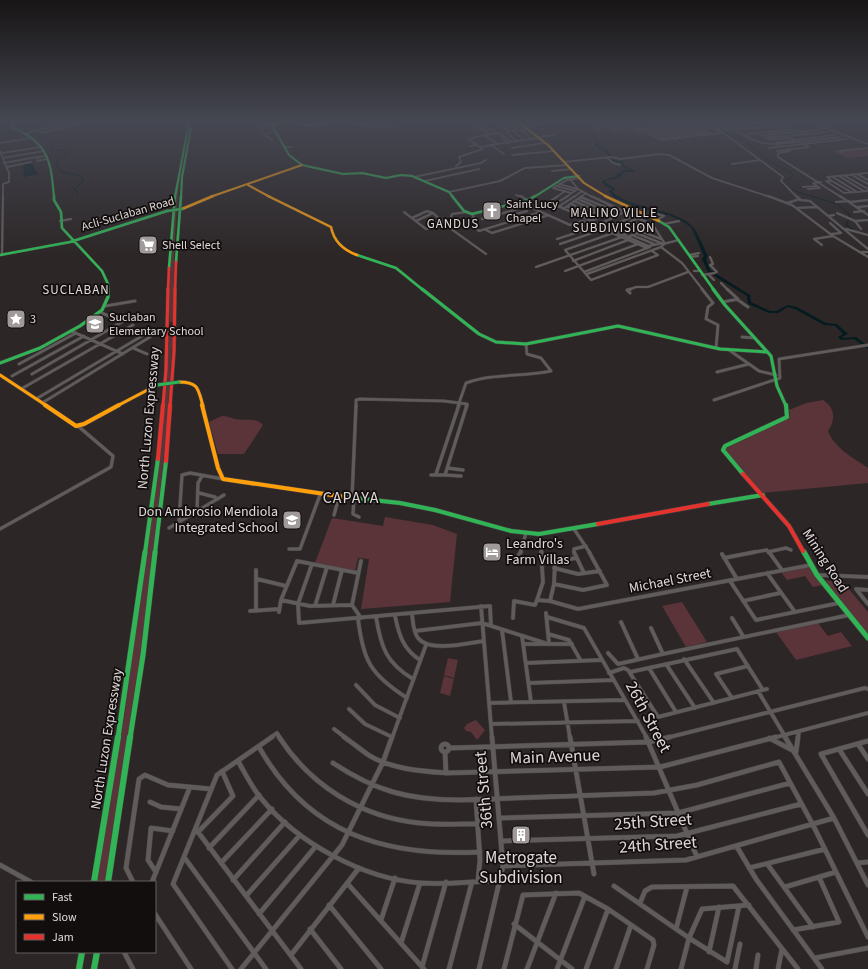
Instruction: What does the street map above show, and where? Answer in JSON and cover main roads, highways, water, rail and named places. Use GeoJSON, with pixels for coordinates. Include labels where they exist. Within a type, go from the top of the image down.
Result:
{"type":"FeatureCollection","features":[{"type":"Feature","properties":{"kind":"main road"},"geometry":{"type":"LineString","coordinates":[[0,363],[37,349],[74,332],[100,312],[105,306],[108,288],[105,276],[62,228],[60,222],[60,212],[54,200],[50,167]]}},
{"type":"Feature","properties":{"kind":"main road","name":"North Luzon Expressway"},"geometry":{"type":"LineString","coordinates":[[94,881],[119,740],[149,534],[165,383],[172,216],[178,167]]}},
{"type":"Feature","properties":{"kind":"main road","name":"North Luzon Expressway"},"geometry":{"type":"LineString","coordinates":[[108,881],[137,695],[159,526],[173,379],[175,252],[178,194],[182,167]]}},
{"type":"Feature","properties":{"kind":"main road","name":"Acli-Suclaban Road"},"geometry":{"type":"LineString","coordinates":[[1,255],[73,241],[168,211],[182,209],[194,202],[248,185],[296,167]]}},
{"type":"Feature","properties":{"kind":"main road"},"geometry":{"type":"LineString","coordinates":[[312,167],[343,174],[362,173],[386,178],[401,175],[417,177],[450,192],[466,212],[472,214],[506,204],[521,203],[564,178],[578,178]]}},
{"type":"Feature","properties":{"kind":"main road"},"geometry":{"type":"LineString","coordinates":[[570,167],[584,183],[629,211],[657,220],[664,224],[679,240],[723,302],[768,352]]}},
{"type":"Feature","properties":{"kind":"main road"},"geometry":{"type":"LineString","coordinates":[[178,194],[181,180],[186,176]]}},
{"type":"Feature","properties":{"kind":"main road"},"geometry":{"type":"LineString","coordinates":[[248,185],[300,213],[331,226],[334,236],[346,252],[396,268],[485,339],[498,343],[526,344],[604,327],[618,326],[716,348],[768,352]]}},
{"type":"Feature","properties":{"kind":"main road"},"geometry":{"type":"LineString","coordinates":[[167,237],[172,216]]}},
{"type":"Feature","properties":{"kind":"main road"},"geometry":{"type":"LineString","coordinates":[[165,253],[168,255],[169,271]]}},
{"type":"Feature","properties":{"kind":"main road","name":"Mining Road"},"geometry":{"type":"LineString","coordinates":[[768,352],[775,363],[776,377],[787,409],[786,417],[725,446],[723,449],[789,526],[817,575],[868,638]]}},
{"type":"Feature","properties":{"kind":"main road"},"geometry":{"type":"LineString","coordinates":[[0,375],[72,424],[78,426],[147,389],[158,385],[191,382],[197,385],[218,468],[223,479],[320,495],[389,501],[425,507],[511,531],[540,534],[763,495]]}},
{"type":"Feature","properties":{"kind":"main road"},"geometry":{"type":"LineString","coordinates":[[79,969],[82,953]]}},
{"type":"Feature","properties":{"kind":"main road"},"geometry":{"type":"LineString","coordinates":[[94,969],[97,953]]}},
{"type":"Feature","properties":{"kind":"water"},"geometry":{"type":"Polygon","coordinates":[[[23,167],[34,167],[38,174],[24,177],[23,167]]]}},
{"type":"Feature","properties":{"kind":"waterway"},"geometry":{"type":"LineString","coordinates":[[58,167],[61,172],[82,176],[83,182],[74,189],[78,194]]}},
{"type":"Feature","properties":{"kind":"waterway"},"geometry":{"type":"LineString","coordinates":[[626,167],[634,171],[624,171],[617,177],[603,181],[606,185],[614,189],[610,191],[614,196],[635,205],[672,215],[692,227],[706,256],[704,259],[709,271],[749,296],[749,303],[769,312],[777,312],[788,306],[796,308],[825,324],[836,325],[846,334],[840,337],[842,339],[855,338],[868,348]]}},
{"type":"Feature","properties":{"kind":"waterway"},"geometry":{"type":"LineString","coordinates":[[780,167],[792,173],[792,177],[781,184],[787,188]]}},
{"type":"Feature","properties":{"kind":"waterway"},"geometry":{"type":"LineString","coordinates":[[791,190],[837,204],[850,215],[849,218]]}},
{"type":"Feature","properties":{"kind":"waterway"},"geometry":{"type":"LineString","coordinates":[[849,219],[846,225],[854,230]]}},
{"type":"Feature","properties":{"kind":"place","name":"Saint Lucy Chapel"},"geometry":{"type":"Point","coordinates":[492,211]}},
{"type":"Feature","properties":{"kind":"place","name":"Shell Select"},"geometry":{"type":"Point","coordinates":[148,245]}},
{"type":"Feature","properties":{"kind":"place","name":"3"},"geometry":{"type":"Point","coordinates":[16,319]}},
{"type":"Feature","properties":{"kind":"place","name":"Suclaban Elementary School"},"geometry":{"type":"Point","coordinates":[95,324]}},
{"type":"Feature","properties":{"kind":"place","name":"Don Ambrosio Mendiola Integrated School"},"geometry":{"type":"Point","coordinates":[292,520]}},
{"type":"Feature","properties":{"kind":"place","name":"Leandro's Farm Villas"},"geometry":{"type":"Point","coordinates":[492,552]}},
{"type":"Feature","properties":{"kind":"place","name":"Metrogate Subdivision"},"geometry":{"type":"Point","coordinates":[521,835]}},
{"type":"Feature","properties":{"kind":"district","name":"MALINO VILLE SUBDIVISION"},"geometry":{"type":"Point","coordinates":[614,220]}},
{"type":"Feature","properties":{"kind":"district","name":"GANDUS"},"geometry":{"type":"Point","coordinates":[453,224]}},
{"type":"Feature","properties":{"kind":"district","name":"SUCLABAN"},"geometry":{"type":"Point","coordinates":[76,290]}},
{"type":"Feature","properties":{"kind":"district","name":"CAPAYA"},"geometry":{"type":"Point","coordinates":[351,498]}}]}
